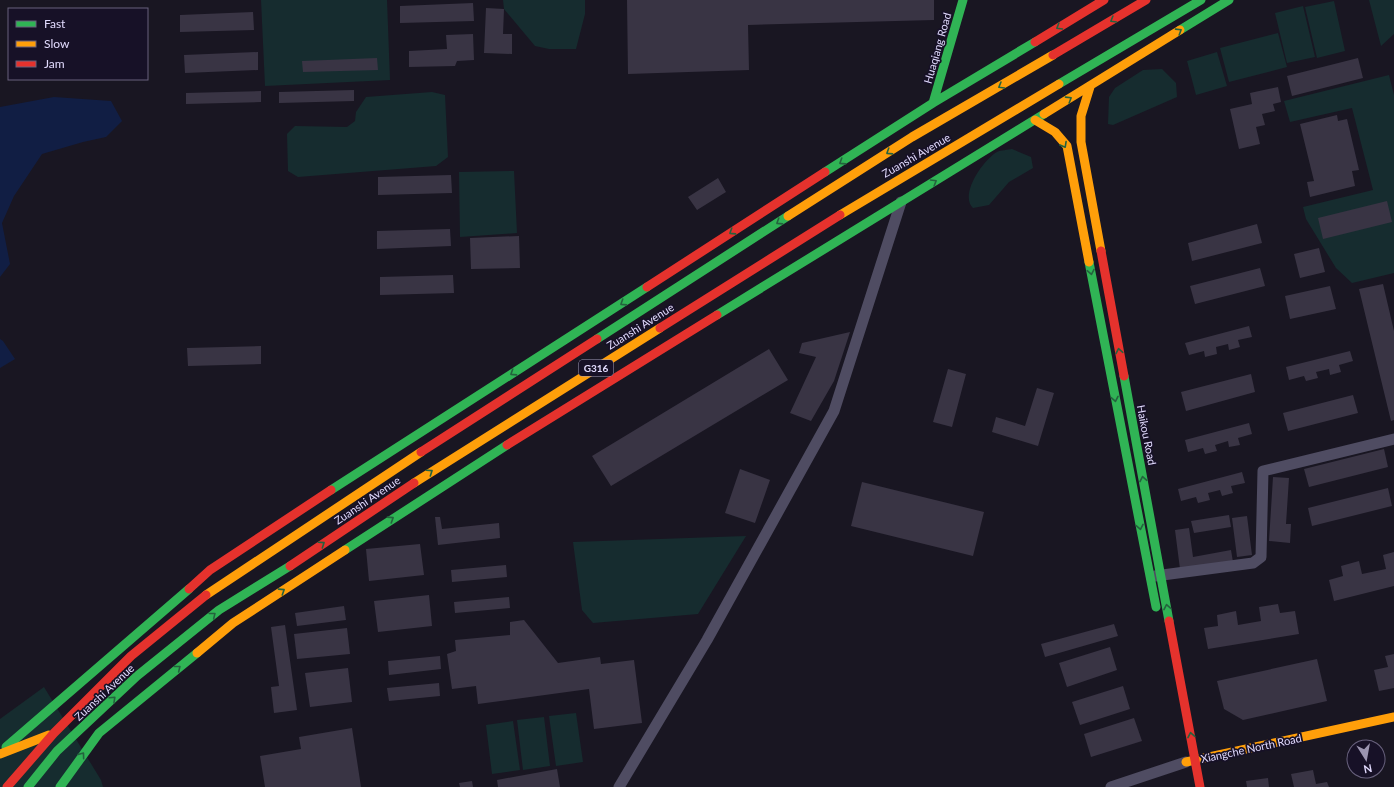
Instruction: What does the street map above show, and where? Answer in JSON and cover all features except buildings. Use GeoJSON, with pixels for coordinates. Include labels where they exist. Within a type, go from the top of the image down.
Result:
{"type":"FeatureCollection","features":[{"type":"Feature","properties":{"kind":"main road","name":"Huaqiang Road"},"geometry":{"type":"LineString","coordinates":[[933,103],[963,0]]}},
{"type":"Feature","properties":{"kind":"main road"},"geometry":{"type":"LineString","coordinates":[[0,753],[210,570],[306,506],[933,103],[1104,0]]}},
{"type":"Feature","properties":{"kind":"main road","name":"Zuanshi Avenue"},"geometry":{"type":"LineString","coordinates":[[7,787],[54,733],[131,656],[211,591],[432,444],[899,146],[1146,0]]}},
{"type":"Feature","properties":{"kind":"main road","name":"Zuanshi Avenue"},"geometry":{"type":"LineString","coordinates":[[28,787],[57,751],[137,676],[219,610],[299,560],[446,461],[907,174],[1202,0]]}},
{"type":"Feature","properties":{"kind":"main road"},"geometry":{"type":"LineString","coordinates":[[60,787],[99,733],[232,623],[482,460],[1229,0]]}},
{"type":"Feature","properties":{"kind":"main road","name":"Haikou Road"},"geometry":{"type":"LineString","coordinates":[[1090,87],[1081,116],[1080,142],[1156,576],[1191,761],[1191,787]]}},
{"type":"Feature","properties":{"kind":"main road"},"geometry":{"type":"LineString","coordinates":[[933,103],[943,120]]}},
{"type":"Feature","properties":{"kind":"main road","name":"Haikou Road"},"geometry":{"type":"LineString","coordinates":[[1035,120],[1055,132],[1067,146],[1156,576],[1157,616]]}},
{"type":"Feature","properties":{"kind":"main road"},"geometry":{"type":"LineString","coordinates":[[901,202],[907,174]]}},
{"type":"Feature","properties":{"kind":"main road","name":"Haikou Road"},"geometry":{"type":"LineString","coordinates":[[1176,708],[1200,787]]}},
{"type":"Feature","properties":{"kind":"main road","name":"Xiangche North Road"},"geometry":{"type":"LineString","coordinates":[[1191,761],[1394,717]]}},
{"type":"Feature","properties":{"kind":"main road"},"geometry":{"type":"LineString","coordinates":[[50,776],[59,758],[93,718]]}},
{"type":"Feature","properties":{"kind":"main road"},"geometry":{"type":"LineString","coordinates":[[0,753],[54,733]]}},
{"type":"Feature","properties":{"kind":"street"},"geometry":{"type":"LineString","coordinates":[[619,787],[707,640],[834,411],[901,202]]}},
{"type":"Feature","properties":{"kind":"street"},"geometry":{"type":"LineString","coordinates":[[1156,576],[1252,563],[1261,557],[1263,471],[1394,439]]}},
{"type":"Feature","properties":{"kind":"street","name":"Xiangche North Road"},"geometry":{"type":"LineString","coordinates":[[1111,787],[1191,761]]}},
{"type":"Feature","properties":{"kind":"green space"},"geometry":{"type":"Polygon","coordinates":[[[261,0],[387,0],[390,80],[265,86],[261,0]]]}},
{"type":"Feature","properties":{"kind":"green space"},"geometry":{"type":"Polygon","coordinates":[[[503,0],[585,0],[585,14],[576,49],[549,49],[535,46],[504,9],[503,0]]]}},
{"type":"Feature","properties":{"kind":"green space"},"geometry":{"type":"Polygon","coordinates":[[[1369,0],[1394,0],[1394,34],[1381,46],[1369,0]]]}},
{"type":"Feature","properties":{"kind":"green space"},"geometry":{"type":"Polygon","coordinates":[[[1334,1],[1345,51],[1317,58],[1305,7],[1334,1]]]}},
{"type":"Feature","properties":{"kind":"green space"},"geometry":{"type":"Polygon","coordinates":[[[1303,6],[1315,57],[1287,63],[1275,13],[1303,6]]]}},
{"type":"Feature","properties":{"kind":"green space"},"geometry":{"type":"Polygon","coordinates":[[[1278,33],[1287,67],[1229,82],[1220,48],[1278,33]]]}},
{"type":"Feature","properties":{"kind":"green space"},"geometry":{"type":"Polygon","coordinates":[[[1217,52],[1227,86],[1196,95],[1187,61],[1217,52]]]}},
{"type":"Feature","properties":{"kind":"green space"},"geometry":{"type":"Polygon","coordinates":[[[1162,69],[1176,83],[1177,97],[1113,125],[1108,124],[1109,97],[1115,88],[1143,70],[1162,69]]]}},
{"type":"Feature","properties":{"kind":"green space"},"geometry":{"type":"Polygon","coordinates":[[[1389,75],[1394,95],[1394,273],[1352,283],[1336,268],[1306,219],[1303,207],[1373,190],[1352,108],[1290,122],[1284,101],[1389,75]]]}},
{"type":"Feature","properties":{"kind":"green space"},"geometry":{"type":"Polygon","coordinates":[[[432,92],[445,95],[448,157],[436,166],[298,177],[288,171],[287,134],[295,126],[347,127],[355,121],[356,112],[366,97],[432,92]]]}},
{"type":"Feature","properties":{"kind":"green space"},"geometry":{"type":"Polygon","coordinates":[[[1012,149],[1031,157],[1033,168],[1009,182],[989,205],[973,208],[969,202],[969,195],[974,178],[991,156],[1000,151],[1012,149]]]}},
{"type":"Feature","properties":{"kind":"green space"},"geometry":{"type":"Polygon","coordinates":[[[514,171],[517,233],[460,237],[459,172],[514,171]]]}},
{"type":"Feature","properties":{"kind":"green space"},"geometry":{"type":"Polygon","coordinates":[[[746,536],[698,614],[593,623],[582,610],[573,542],[746,536]]]}},
{"type":"Feature","properties":{"kind":"green space"},"geometry":{"type":"Polygon","coordinates":[[[44,687],[101,780],[103,787],[0,787],[0,719],[44,687]]]}},
{"type":"Feature","properties":{"kind":"green space"},"geometry":{"type":"Polygon","coordinates":[[[576,713],[583,762],[556,766],[549,716],[576,713]]]}},
{"type":"Feature","properties":{"kind":"green space"},"geometry":{"type":"Polygon","coordinates":[[[544,717],[550,766],[523,770],[517,720],[544,717]]]}},
{"type":"Feature","properties":{"kind":"green space"},"geometry":{"type":"Polygon","coordinates":[[[513,721],[520,770],[492,774],[486,725],[513,721]]]}},
{"type":"Feature","properties":{"kind":"water"},"geometry":{"type":"Polygon","coordinates":[[[54,97],[111,101],[122,121],[106,137],[42,154],[14,196],[2,223],[10,264],[0,277],[0,107],[54,97]]]}},
{"type":"Feature","properties":{"kind":"water"},"geometry":{"type":"Polygon","coordinates":[[[0,339],[15,359],[0,368],[0,339]]]}},
{"type":"Feature","properties":{"kind":"traffic: fast"},"geometry":{"type":"LineString","coordinates":[[933,103],[963,0]]}},
{"type":"Feature","properties":{"kind":"traffic: fast"},"geometry":{"type":"LineString","coordinates":[[1059,84],[1201,0]]}},
{"type":"Feature","properties":{"kind":"traffic: fast"},"geometry":{"type":"LineString","coordinates":[[1180,30],[1229,0]]}},
{"type":"Feature","properties":{"kind":"traffic: fast"},"geometry":{"type":"LineString","coordinates":[[825,172],[933,103],[1035,42]]}},
{"type":"Feature","properties":{"kind":"traffic: fast"},"geometry":{"type":"LineString","coordinates":[[717,315],[1044,114]]}},
{"type":"Feature","properties":{"kind":"traffic: fast"},"geometry":{"type":"LineString","coordinates":[[597,339],[788,216]]}},
{"type":"Feature","properties":{"kind":"traffic: fast"},"geometry":{"type":"LineString","coordinates":[[1089,262],[1156,607]]}},
{"type":"Feature","properties":{"kind":"traffic: fast"},"geometry":{"type":"LineString","coordinates":[[331,490],[647,287]]}},
{"type":"Feature","properties":{"kind":"traffic: fast"},"geometry":{"type":"LineString","coordinates":[[1124,376],[1169,621]]}},
{"type":"Feature","properties":{"kind":"traffic: fast"},"geometry":{"type":"LineString","coordinates":[[345,550],[507,445]]}},
{"type":"Feature","properties":{"kind":"traffic: fast"},"geometry":{"type":"LineString","coordinates":[[28,787],[57,751],[137,676],[219,610],[290,566]]}},
{"type":"Feature","properties":{"kind":"traffic: fast"},"geometry":{"type":"LineString","coordinates":[[6,747],[189,589]]}},
{"type":"Feature","properties":{"kind":"traffic: fast"},"geometry":{"type":"LineString","coordinates":[[60,787],[99,733],[197,653]]}},
{"type":"Feature","properties":{"kind":"traffic: slow"},"geometry":{"type":"LineString","coordinates":[[1044,114],[1180,30]]}},
{"type":"Feature","properties":{"kind":"traffic: slow"},"geometry":{"type":"LineString","coordinates":[[788,216],[912,137],[1053,55]]}},
{"type":"Feature","properties":{"kind":"traffic: slow"},"geometry":{"type":"LineString","coordinates":[[840,215],[1059,84]]}},
{"type":"Feature","properties":{"kind":"traffic: slow"},"geometry":{"type":"LineString","coordinates":[[1090,87],[1081,116],[1081,142],[1101,251]]}},
{"type":"Feature","properties":{"kind":"traffic: slow"},"geometry":{"type":"LineString","coordinates":[[1035,120],[1055,132],[1067,146],[1089,262]]}},
{"type":"Feature","properties":{"kind":"traffic: slow"},"geometry":{"type":"LineString","coordinates":[[414,483],[660,328]]}},
{"type":"Feature","properties":{"kind":"traffic: slow"},"geometry":{"type":"LineString","coordinates":[[206,595],[421,452]]}},
{"type":"Feature","properties":{"kind":"traffic: slow"},"geometry":{"type":"LineString","coordinates":[[197,653],[233,623],[345,550]]}},
{"type":"Feature","properties":{"kind":"traffic: slow"},"geometry":{"type":"LineString","coordinates":[[1186,762],[1394,717]]}},
{"type":"Feature","properties":{"kind":"traffic: slow"},"geometry":{"type":"LineString","coordinates":[[0,754],[49,735]]}},
{"type":"Feature","properties":{"kind":"traffic: jam"},"geometry":{"type":"LineString","coordinates":[[1035,42],[1104,0]]}},
{"type":"Feature","properties":{"kind":"traffic: jam"},"geometry":{"type":"LineString","coordinates":[[1053,55],[1146,0]]}},
{"type":"Feature","properties":{"kind":"traffic: jam"},"geometry":{"type":"LineString","coordinates":[[647,287],[825,172]]}},
{"type":"Feature","properties":{"kind":"traffic: jam"},"geometry":{"type":"LineString","coordinates":[[660,328],[840,215]]}},
{"type":"Feature","properties":{"kind":"traffic: jam"},"geometry":{"type":"LineString","coordinates":[[1101,251],[1124,376]]}},
{"type":"Feature","properties":{"kind":"traffic: jam"},"geometry":{"type":"LineString","coordinates":[[507,445],[717,315]]}},
{"type":"Feature","properties":{"kind":"traffic: jam"},"geometry":{"type":"LineString","coordinates":[[421,452],[597,339]]}},
{"type":"Feature","properties":{"kind":"traffic: jam"},"geometry":{"type":"LineString","coordinates":[[290,566],[414,483]]}},
{"type":"Feature","properties":{"kind":"traffic: jam"},"geometry":{"type":"LineString","coordinates":[[189,589],[210,570],[331,490]]}},
{"type":"Feature","properties":{"kind":"traffic: jam"},"geometry":{"type":"LineString","coordinates":[[7,787],[54,733],[131,656],[206,595]]}},
{"type":"Feature","properties":{"kind":"traffic: jam"},"geometry":{"type":"LineString","coordinates":[[1169,621],[1200,787]]}}]}
